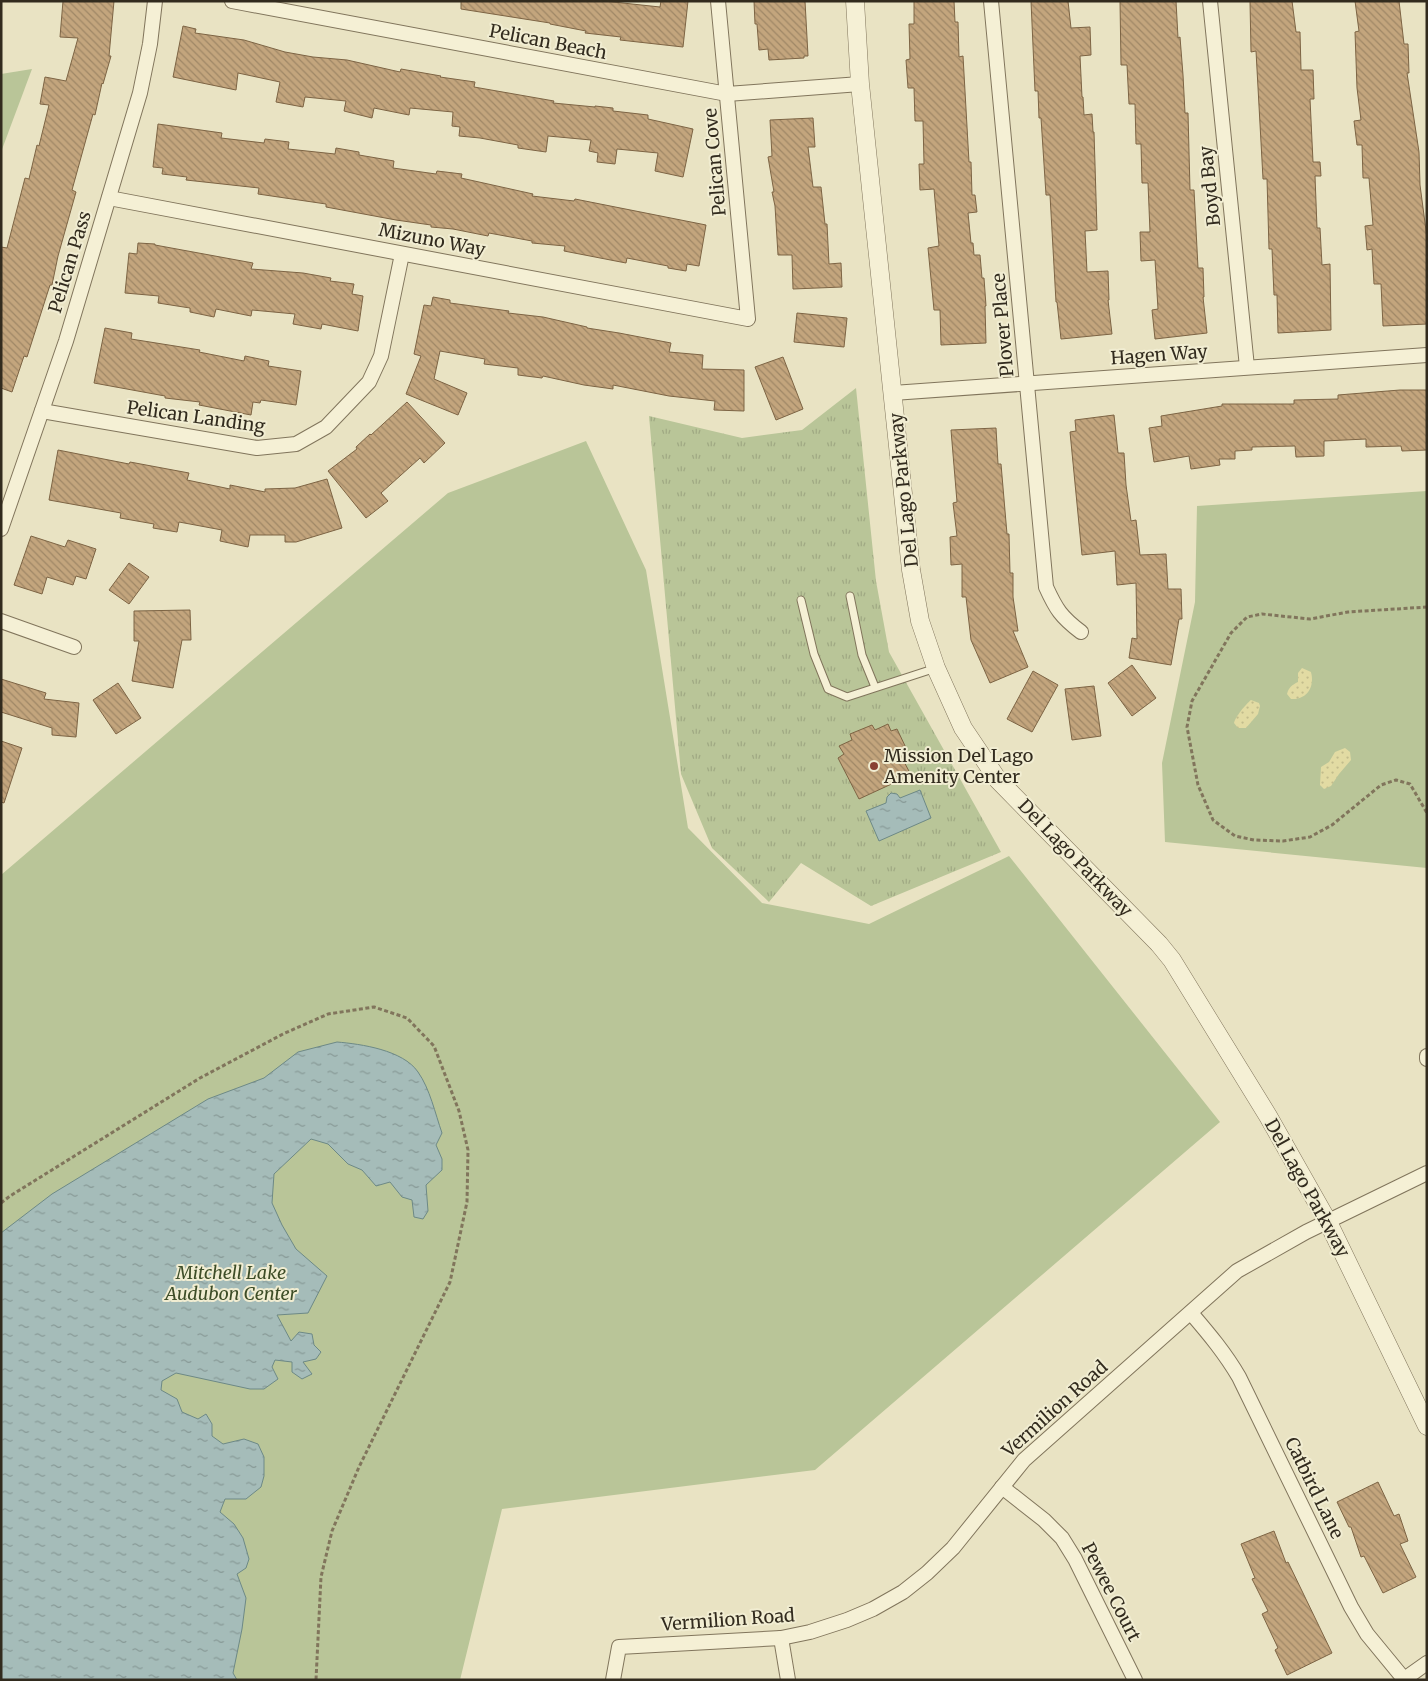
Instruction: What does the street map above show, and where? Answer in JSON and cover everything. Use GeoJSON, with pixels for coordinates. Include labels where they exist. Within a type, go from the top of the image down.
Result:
{"type":"FeatureCollection","features":[{"type":"Feature","properties":{"kind":"street","name":"Pelican Pass"},"geometry":{"type":"LineString","coordinates":[[1,528],[66,341],[140,93],[150,44],[155,1]]}},
{"type":"Feature","properties":{"kind":"street","name":"Pelican Beach"},"geometry":{"type":"LineString","coordinates":[[232,1],[727,94],[860,84]]}},
{"type":"Feature","properties":{"kind":"street","name":"Pelican Cove"},"geometry":{"type":"LineString","coordinates":[[718,1],[748,320]]}},
{"type":"Feature","properties":{"kind":"street","name":"Del Lago Parkway"},"geometry":{"type":"LineString","coordinates":[[855,1],[860,84],[912,570],[920,621],[936,668],[963,728],[998,780],[1159,944],[1172,960],[1268,1116],[1328,1222],[1427,1426]]}},
{"type":"Feature","properties":{"kind":"street","name":"Plover Place"},"geometry":{"type":"LineString","coordinates":[[991,1],[1046,586],[1056,609],[1067,622],[1081,632]]}},
{"type":"Feature","properties":{"kind":"street","name":"Boyd Bay"},"geometry":{"type":"LineString","coordinates":[[1210,1],[1247,367]]}},
{"type":"Feature","properties":{"kind":"street","name":"Mizuno Way"},"geometry":{"type":"LineString","coordinates":[[109,198],[748,320]]}},
{"type":"Feature","properties":{"kind":"street","name":"Pelican Landing"},"geometry":{"type":"LineString","coordinates":[[42,411],[257,448],[296,444],[326,427],[368,382],[381,356],[402,254]]}},
{"type":"Feature","properties":{"kind":"street","name":"Hagen Way"},"geometry":{"type":"LineString","coordinates":[[893,394],[1427,355]]}},
{"type":"Feature","properties":{"kind":"street"},"geometry":{"type":"LineString","coordinates":[[1,621],[74,648]]}},
{"type":"Feature","properties":{"kind":"street","name":"Vermilion Road"},"geometry":{"type":"LineString","coordinates":[[613,1680],[618,1647],[781,1638],[810,1632],[847,1620],[873,1609],[903,1592],[927,1573],[953,1548],[1024,1460],[1238,1271],[1275,1249],[1427,1173]]}},
{"type":"Feature","properties":{"kind":"street","name":"Catbird Lane"},"geometry":{"type":"LineString","coordinates":[[1191,1313],[1218,1344],[1239,1377],[1350,1607],[1368,1634],[1404,1679]]}},
{"type":"Feature","properties":{"kind":"street","name":"Pewee Court"},"geometry":{"type":"LineString","coordinates":[[1002,1487],[1044,1520],[1062,1538],[1076,1560],[1135,1680]]}},
{"type":"Feature","properties":{"kind":"street"},"geometry":{"type":"LineString","coordinates":[[781,1638],[788,1680]]}},
{"type":"Feature","properties":{"kind":"street"},"geometry":{"type":"LineString","coordinates":[[1404,1679],[1427,1663]]}},
{"type":"Feature","properties":{"kind":"lane"},"geometry":{"type":"LineString","coordinates":[[850,596],[862,655],[876,687]]}},
{"type":"Feature","properties":{"kind":"lane"},"geometry":{"type":"LineString","coordinates":[[801,600],[814,654],[828,689],[847,697],[936,668]]}},
{"type":"Feature","properties":{"kind":"path"},"geometry":{"type":"LineString","coordinates":[[1427,607],[1348,612],[1310,619],[1262,614],[1247,617],[1231,633],[1192,701],[1186,727],[1198,785],[1213,820],[1235,836],[1254,840],[1283,841],[1310,837],[1332,825],[1381,785],[1396,780],[1410,784],[1427,813]]}},
{"type":"Feature","properties":{"kind":"path"},"geometry":{"type":"LineString","coordinates":[[1,1203],[200,1078],[283,1034],[328,1014],[374,1007],[407,1018],[434,1046],[459,1111],[468,1150],[467,1202],[450,1282],[359,1467],[332,1531],[321,1577],[316,1680]]}},
{"type":"Feature","properties":{"kind":"green space"},"geometry":{"type":"Polygon","coordinates":[[[32,69],[1,152],[1,74],[32,69]]]}},
{"type":"Feature","properties":{"kind":"green space"},"geometry":{"type":"Polygon","coordinates":[[[856,388],[876,581],[889,652],[1001,852],[871,906],[801,863],[769,902],[712,848],[681,774],[649,416],[742,438],[802,430],[856,388]]]}},
{"type":"Feature","properties":{"kind":"green space","name":"Mitchell Lake Audubon Center"},"geometry":{"type":"Polygon","coordinates":[[[586,441],[646,570],[688,828],[762,903],[869,924],[1009,856],[1220,1122],[815,1470],[502,1509],[460,1680],[1,1680],[1,875],[448,493],[586,441]]]}},
{"type":"Feature","properties":{"kind":"green space"},"geometry":{"type":"Polygon","coordinates":[[[1427,491],[1427,868],[1165,842],[1162,763],[1195,602],[1197,506],[1427,491]]]}},
{"type":"Feature","properties":{"kind":"sand"},"geometry":{"type":"Polygon","coordinates":[[[1302,668],[1311,672],[1311,687],[1305,695],[1297,699],[1291,699],[1287,694],[1291,686],[1298,682],[1298,673],[1302,668]]]}},
{"type":"Feature","properties":{"kind":"sand"},"geometry":{"type":"Polygon","coordinates":[[[1251,700],[1259,703],[1258,714],[1246,728],[1238,728],[1234,723],[1235,720],[1251,700]]]}},
{"type":"Feature","properties":{"kind":"sand"},"geometry":{"type":"Polygon","coordinates":[[[1345,748],[1350,752],[1351,760],[1331,786],[1324,789],[1320,785],[1321,767],[1329,762],[1335,752],[1345,748]]]}},
{"type":"Feature","properties":{"kind":"water"},"geometry":{"type":"Polygon","coordinates":[[[920,790],[931,818],[879,841],[866,811],[886,803],[887,797],[891,793],[897,794],[900,798],[920,790]]]}},
{"type":"Feature","properties":{"kind":"water"},"geometry":{"type":"Polygon","coordinates":[[[337,1042],[358,1044],[392,1053],[411,1064],[418,1072],[429,1093],[442,1133],[436,1145],[442,1159],[442,1170],[426,1185],[428,1211],[423,1219],[414,1217],[412,1200],[402,1197],[390,1182],[376,1186],[362,1170],[348,1164],[328,1144],[311,1139],[274,1174],[272,1203],[296,1249],[327,1276],[308,1313],[277,1315],[291,1341],[299,1332],[312,1334],[314,1345],[321,1352],[316,1359],[303,1362],[312,1374],[302,1379],[292,1372],[292,1362],[275,1360],[272,1367],[278,1379],[264,1389],[250,1389],[176,1373],[162,1381],[161,1390],[177,1399],[182,1412],[198,1419],[206,1414],[212,1424],[212,1436],[223,1444],[244,1439],[258,1444],[264,1457],[264,1476],[261,1487],[246,1499],[225,1499],[220,1512],[234,1524],[243,1538],[249,1559],[246,1568],[237,1574],[246,1598],[233,1673],[237,1680],[1,1680],[1,1233],[52,1194],[208,1099],[264,1078],[298,1052],[337,1042]]]}},
{"type":"Feature","properties":{"kind":"building"},"geometry":{"type":"Polygon","coordinates":[[[63,1],[114,1],[109,56],[111,56],[72,190],[76,192],[52,285],[50,285],[27,357],[24,356],[12,392],[1,388],[1,247],[7,248],[25,178],[29,179],[37,145],[39,146],[49,105],[40,104],[45,77],[66,81],[78,38],[60,37],[63,1]]]}},
{"type":"Feature","properties":{"kind":"building"},"geometry":{"type":"Polygon","coordinates":[[[461,1],[604,1],[660,7],[661,1],[688,1],[683,47],[620,40],[621,37],[585,33],[586,31],[550,23],[461,9],[461,1]]]}},
{"type":"Feature","properties":{"kind":"building"},"geometry":{"type":"Polygon","coordinates":[[[754,1],[805,1],[808,56],[804,56],[804,58],[769,60],[768,49],[759,50],[754,1]]]}},
{"type":"Feature","properties":{"kind":"building"},"geometry":{"type":"Polygon","coordinates":[[[914,1],[954,1],[955,22],[958,22],[959,57],[963,56],[972,195],[975,195],[977,212],[968,213],[971,243],[973,243],[974,255],[980,255],[982,278],[984,278],[986,343],[941,345],[940,310],[934,310],[928,248],[939,246],[934,189],[920,190],[919,164],[924,164],[923,121],[915,121],[914,88],[908,88],[906,60],[910,59],[909,24],[914,24],[914,1]]]}},
{"type":"Feature","properties":{"kind":"building"},"geometry":{"type":"Polygon","coordinates":[[[1031,1],[1068,1],[1071,28],[1090,27],[1091,55],[1080,56],[1084,115],[1092,114],[1094,132],[1097,230],[1085,231],[1087,272],[1108,271],[1108,300],[1112,334],[1061,339],[1056,302],[1050,195],[1046,195],[1041,118],[1039,118],[1038,91],[1035,91],[1031,1]]]}},
{"type":"Feature","properties":{"kind":"building"},"geometry":{"type":"Polygon","coordinates":[[[1120,1],[1176,1],[1185,113],[1188,113],[1190,190],[1194,190],[1198,268],[1203,268],[1203,297],[1207,333],[1155,339],[1152,310],[1158,309],[1155,260],[1141,261],[1140,232],[1150,232],[1148,183],[1142,183],[1141,144],[1136,144],[1135,104],[1129,104],[1127,65],[1121,65],[1120,1]]]}},
{"type":"Feature","properties":{"kind":"building"},"geometry":{"type":"Polygon","coordinates":[[[1250,1],[1292,1],[1296,32],[1300,32],[1301,70],[1313,70],[1314,99],[1310,99],[1313,162],[1320,162],[1321,176],[1315,176],[1317,228],[1320,228],[1322,265],[1330,264],[1331,330],[1278,333],[1277,295],[1274,295],[1272,249],[1269,249],[1267,179],[1263,179],[1256,51],[1251,52],[1250,1]]]}},
{"type":"Feature","properties":{"kind":"building"},"geometry":{"type":"Polygon","coordinates":[[[1355,1],[1399,1],[1404,44],[1408,44],[1409,73],[1407,73],[1419,152],[1420,185],[1427,238],[1427,324],[1383,326],[1381,284],[1374,284],[1372,249],[1367,250],[1365,226],[1373,225],[1369,178],[1363,178],[1362,145],[1357,145],[1354,121],[1361,120],[1357,88],[1355,32],[1359,31],[1355,1]]]}},
{"type":"Feature","properties":{"kind":"building"},"geometry":{"type":"Polygon","coordinates":[[[183,26],[196,29],[195,33],[244,40],[285,52],[347,60],[400,72],[401,69],[475,82],[474,87],[554,101],[553,103],[613,108],[613,111],[648,115],[648,119],[693,129],[683,177],[655,171],[658,153],[617,149],[615,164],[597,162],[598,153],[589,151],[591,140],[548,136],[546,152],[518,148],[518,145],[480,138],[459,136],[460,127],[452,126],[453,112],[410,108],[409,115],[374,108],[372,118],[344,111],[346,101],[305,97],[303,107],[276,102],[280,82],[238,73],[236,90],[173,77],[183,26]]]}},
{"type":"Feature","properties":{"kind":"building"},"geometry":{"type":"Polygon","coordinates":[[[813,118],[815,147],[808,147],[813,187],[821,187],[825,224],[827,224],[829,264],[841,263],[842,287],[793,289],[792,255],[778,255],[775,206],[772,192],[774,192],[768,157],[772,156],[770,120],[813,118]]]}},
{"type":"Feature","properties":{"kind":"building"},"geometry":{"type":"Polygon","coordinates":[[[158,124],[222,133],[221,138],[264,143],[265,139],[289,142],[288,149],[335,154],[336,148],[359,152],[359,155],[394,161],[393,168],[436,174],[437,171],[462,174],[461,178],[533,194],[532,196],[574,201],[575,199],[706,225],[699,266],[687,264],[686,271],[627,258],[626,263],[564,251],[565,246],[532,243],[532,241],[489,233],[488,236],[431,227],[431,225],[326,207],[326,204],[258,194],[259,188],[186,180],[187,177],[162,174],[163,168],[153,167],[158,124]]]}},
{"type":"Feature","properties":{"kind":"building"},"geometry":{"type":"Polygon","coordinates":[[[138,243],[155,244],[253,263],[251,269],[303,273],[331,278],[330,281],[354,284],[352,294],[363,296],[358,331],[322,324],[321,329],[293,324],[295,314],[252,310],[251,316],[216,309],[214,317],[190,312],[190,308],[158,303],[159,296],[125,293],[129,253],[137,254],[138,243]]]}},
{"type":"Feature","properties":{"kind":"building"},"geometry":{"type":"Polygon","coordinates":[[[433,297],[450,300],[450,303],[543,317],[587,328],[671,343],[669,352],[703,355],[702,369],[744,370],[744,411],[714,410],[715,401],[669,396],[613,385],[613,389],[543,376],[542,378],[518,375],[518,368],[484,364],[485,359],[440,351],[434,379],[467,393],[458,415],[406,394],[421,356],[414,354],[424,305],[431,306],[433,297]]]}},
{"type":"Feature","properties":{"kind":"building"},"geometry":{"type":"Polygon","coordinates":[[[797,313],[847,318],[844,347],[794,342],[797,313]]]}},
{"type":"Feature","properties":{"kind":"building"},"geometry":{"type":"Polygon","coordinates":[[[105,328],[132,333],[131,339],[200,350],[199,352],[244,361],[245,356],[269,361],[268,366],[301,371],[296,405],[261,400],[260,403],[253,402],[251,415],[199,405],[200,402],[165,398],[165,396],[94,383],[105,328]]]}},
{"type":"Feature","properties":{"kind":"building"},"geometry":{"type":"Polygon","coordinates":[[[783,357],[803,409],[776,420],[755,367],[783,357]]]}},
{"type":"Feature","properties":{"kind":"building"},"geometry":{"type":"Polygon","coordinates":[[[1400,390],[1427,390],[1427,450],[1402,451],[1401,446],[1366,447],[1366,439],[1324,441],[1324,456],[1296,457],[1295,446],[1252,447],[1252,450],[1235,451],[1235,459],[1219,459],[1220,465],[1191,469],[1189,456],[1154,462],[1149,428],[1162,426],[1161,416],[1222,406],[1222,404],[1294,404],[1294,400],[1338,399],[1338,395],[1400,390]]]}},
{"type":"Feature","properties":{"kind":"building"},"geometry":{"type":"Polygon","coordinates":[[[407,402],[445,443],[424,463],[420,458],[381,493],[388,501],[366,518],[328,471],[357,449],[356,447],[407,402]]]}},
{"type":"Feature","properties":{"kind":"building"},"geometry":{"type":"Polygon","coordinates":[[[1114,415],[1118,453],[1124,453],[1131,521],[1136,520],[1140,555],[1166,554],[1168,589],[1181,589],[1182,619],[1179,619],[1171,665],[1129,658],[1132,638],[1137,639],[1136,583],[1117,585],[1115,551],[1082,555],[1070,432],[1076,431],[1075,420],[1114,415]]]}},
{"type":"Feature","properties":{"kind":"building"},"geometry":{"type":"Polygon","coordinates":[[[996,428],[998,464],[1001,464],[1007,534],[1009,534],[1010,573],[1013,573],[1013,597],[1018,631],[1013,631],[1028,667],[990,683],[971,640],[966,597],[962,597],[962,564],[951,565],[950,537],[957,536],[953,503],[957,502],[951,430],[996,428]]]}},
{"type":"Feature","properties":{"kind":"building"},"geometry":{"type":"Polygon","coordinates":[[[58,450],[129,464],[130,462],[189,473],[187,480],[230,489],[230,485],[265,492],[265,489],[295,488],[327,479],[342,528],[296,542],[285,542],[285,535],[250,535],[248,547],[220,541],[222,530],[179,522],[177,532],[153,528],[154,524],[120,518],[121,513],[49,500],[58,450]]]}},
{"type":"Feature","properties":{"kind":"building"},"geometry":{"type":"Polygon","coordinates":[[[31,536],[65,547],[68,540],[96,549],[86,579],[76,576],[73,585],[47,577],[42,594],[14,585],[31,536]]]}},
{"type":"Feature","properties":{"kind":"building"},"geometry":{"type":"Polygon","coordinates":[[[129,563],[149,577],[129,604],[109,590],[129,563]]]}},
{"type":"Feature","properties":{"kind":"building"},"geometry":{"type":"Polygon","coordinates":[[[190,610],[191,640],[182,640],[173,688],[132,681],[139,641],[134,641],[134,611],[190,610]]]}},
{"type":"Feature","properties":{"kind":"building"},"geometry":{"type":"Polygon","coordinates":[[[1132,665],[1156,698],[1132,716],[1108,683],[1132,665]]]}},
{"type":"Feature","properties":{"kind":"building"},"geometry":{"type":"Polygon","coordinates":[[[1033,671],[1058,685],[1032,732],[1007,719],[1033,671]]]}},
{"type":"Feature","properties":{"kind":"building"},"geometry":{"type":"Polygon","coordinates":[[[1,679],[46,693],[44,699],[79,703],[76,737],[52,735],[52,728],[1,712],[1,679]]]}},
{"type":"Feature","properties":{"kind":"building"},"geometry":{"type":"Polygon","coordinates":[[[118,683],[141,718],[116,734],[93,700],[118,683]]]}},
{"type":"Feature","properties":{"kind":"building"},"geometry":{"type":"Polygon","coordinates":[[[1094,686],[1101,736],[1072,740],[1065,689],[1094,686]]]}},
{"type":"Feature","properties":{"kind":"building","name":"Mission Del Lago Amenity Center"},"geometry":{"type":"Polygon","coordinates":[[[888,724],[891,731],[897,729],[907,750],[900,754],[911,775],[859,799],[838,758],[844,754],[839,746],[852,740],[850,734],[872,725],[875,730],[888,724]]]}},
{"type":"Feature","properties":{"kind":"building"},"geometry":{"type":"Polygon","coordinates":[[[1,741],[22,748],[4,803],[1,802],[1,741]]]}},
{"type":"Feature","properties":{"kind":"building"},"geometry":{"type":"Polygon","coordinates":[[[1378,1482],[1394,1516],[1399,1514],[1408,1541],[1400,1544],[1416,1577],[1383,1593],[1364,1556],[1361,1557],[1351,1527],[1349,1527],[1337,1502],[1378,1482]]]}},
{"type":"Feature","properties":{"kind":"building"},"geometry":{"type":"Polygon","coordinates":[[[1274,1531],[1286,1563],[1288,1562],[1332,1653],[1287,1675],[1275,1650],[1278,1648],[1262,1614],[1268,1611],[1252,1579],[1255,1578],[1241,1544],[1274,1531]]]}},
{"type":"Feature","properties":{"kind":"place","name":"Mission Del Lago Amenity Center"},"geometry":{"type":"Point","coordinates":[874,766]}}]}
